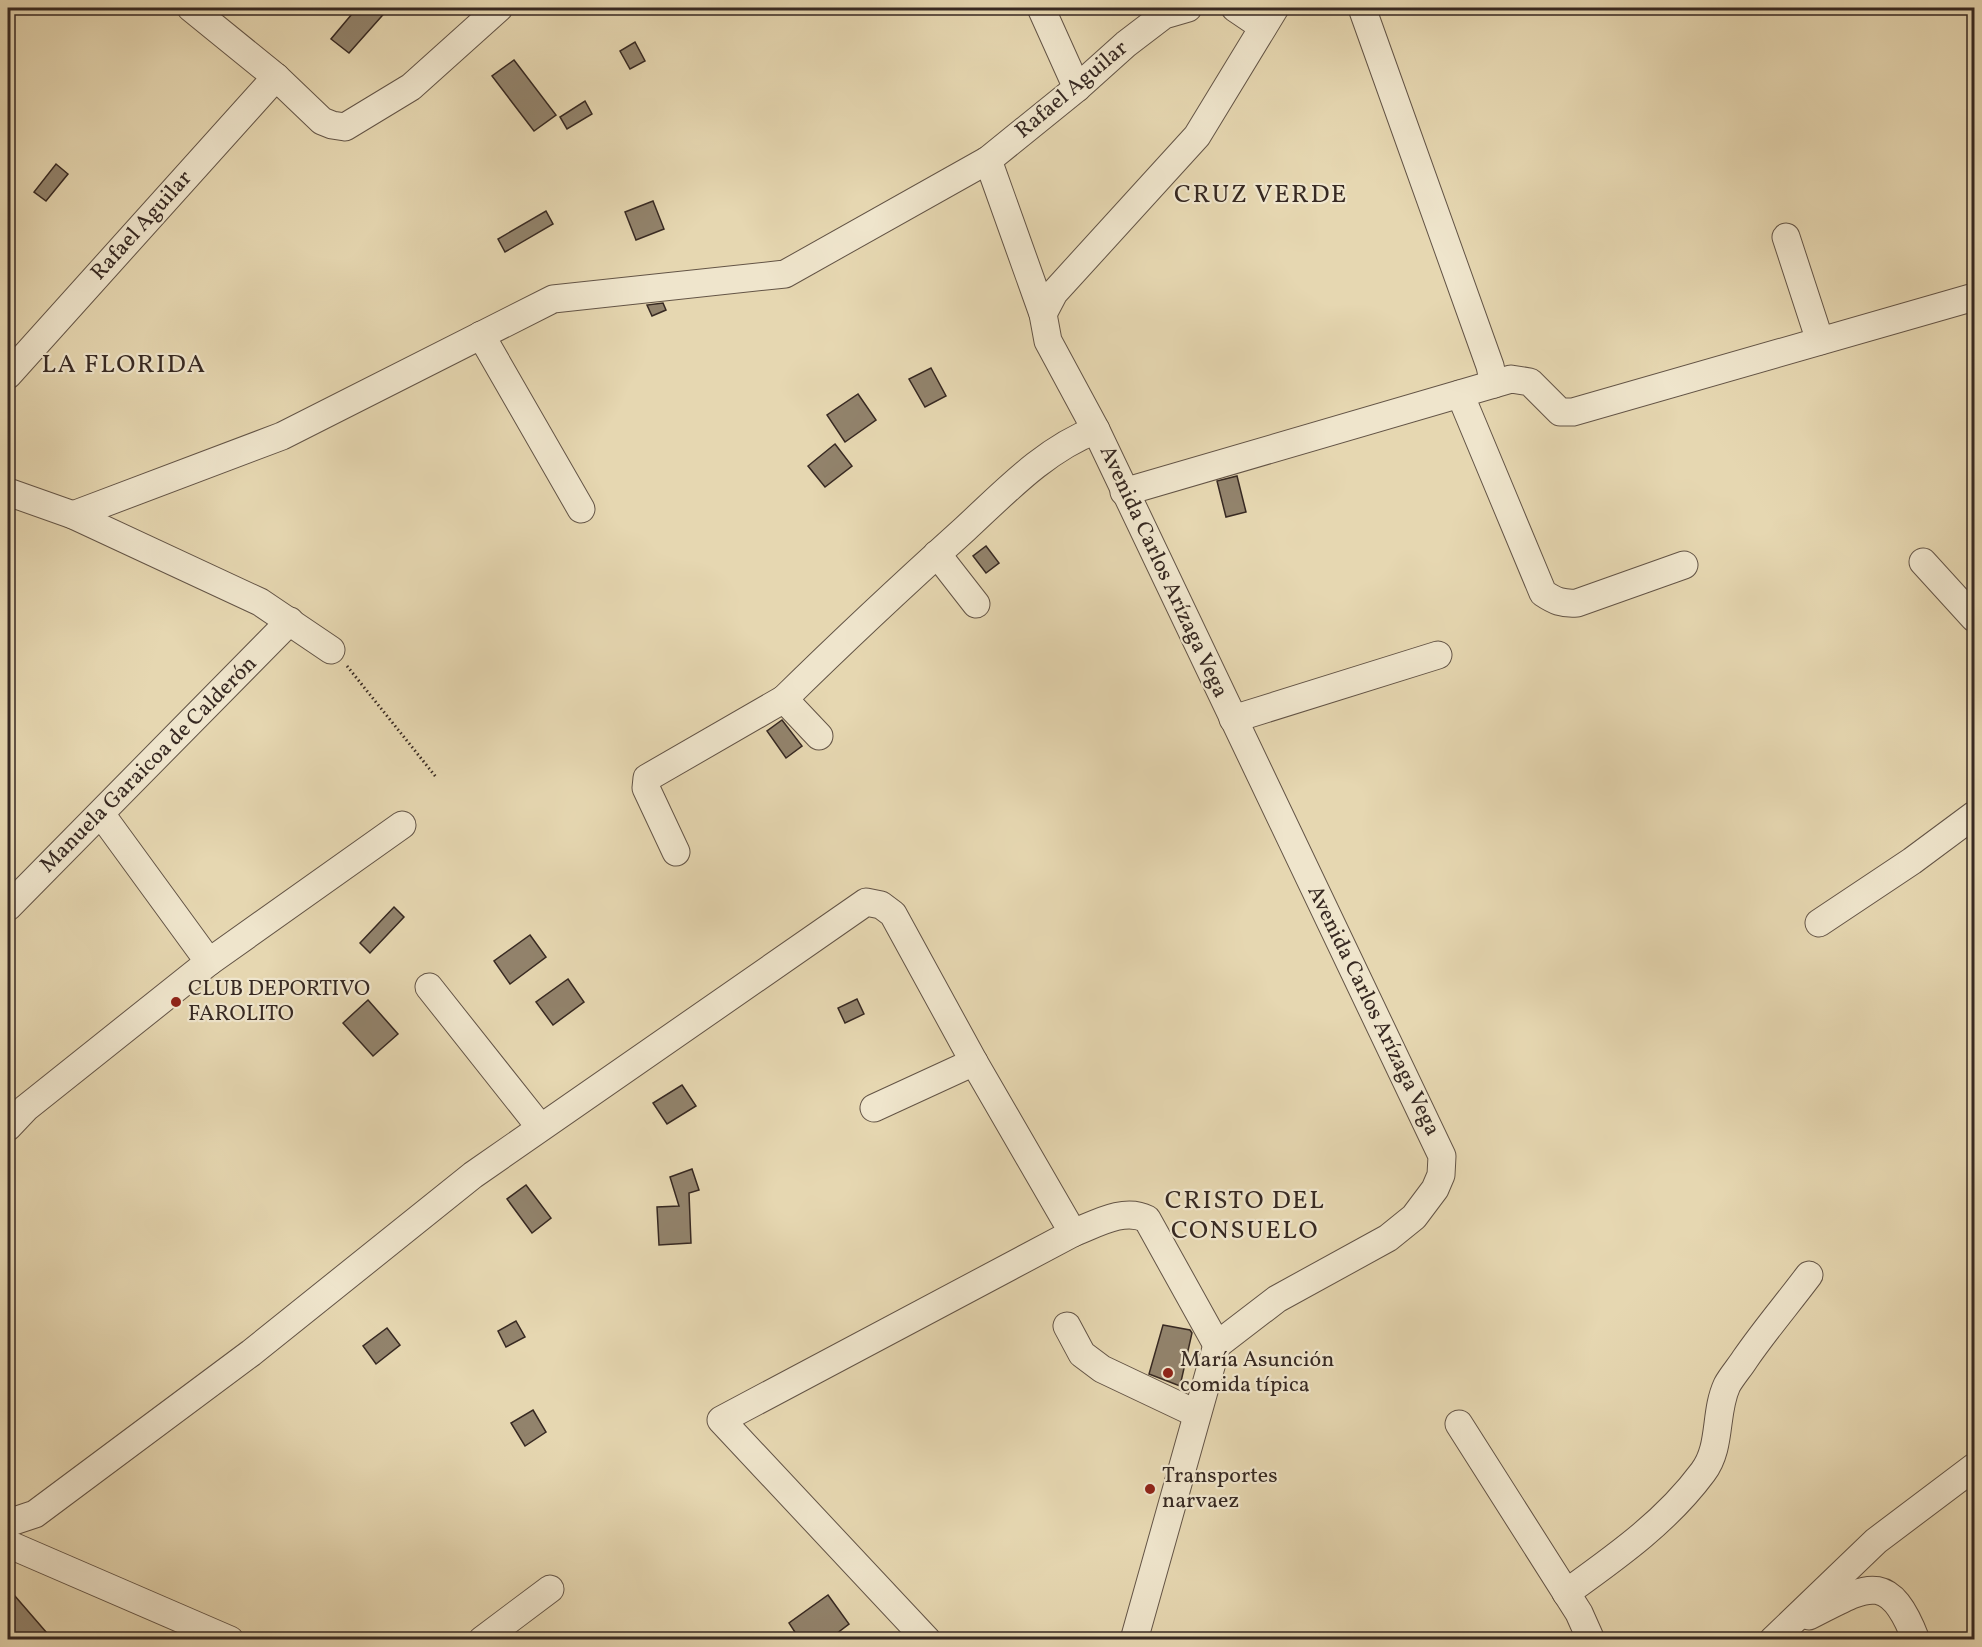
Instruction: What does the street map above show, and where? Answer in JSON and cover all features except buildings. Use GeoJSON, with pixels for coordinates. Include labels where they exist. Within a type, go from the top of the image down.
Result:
{"type":"FeatureCollection","features":[{"type":"Feature","properties":{"kind":"street"},"geometry":{"type":"LineString","coordinates":[[191,8],[276,77],[322,121],[345,127],[411,87],[499,8]]}},
{"type":"Feature","properties":{"kind":"street"},"geometry":{"type":"LineString","coordinates":[[1041,8],[1077,88]]}},
{"type":"Feature","properties":{"kind":"street","name":"Rafael Aguilar"},"geometry":{"type":"LineString","coordinates":[[73,515],[282,436],[553,299],[785,274],[988,160],[1164,15],[1188,8]]}},
{"type":"Feature","properties":{"kind":"street"},"geometry":{"type":"LineString","coordinates":[[1043,314],[1054,292],[1197,136],[1269,17],[1235,8]]}},
{"type":"Feature","properties":{"kind":"street"},"geometry":{"type":"LineString","coordinates":[[1362,8],[1490,366],[1494,384]]}},
{"type":"Feature","properties":{"kind":"street","name":"Rafael Aguilar"},"geometry":{"type":"LineString","coordinates":[[8,375],[276,77]]}},
{"type":"Feature","properties":{"kind":"street","name":"Avenida Carlos Arízaga Vega"},"geometry":{"type":"LineString","coordinates":[[988,160],[1043,314],[1048,341],[1096,429],[1442,1156],[1441,1175],[1438,1182],[1414,1217],[1388,1238],[1277,1299],[1217,1345]]}},
{"type":"Feature","properties":{"kind":"street"},"geometry":{"type":"LineString","coordinates":[[1786,237],[1820,341]]}},
{"type":"Feature","properties":{"kind":"street"},"geometry":{"type":"LineString","coordinates":[[1124,492],[1511,379],[1530,382],[1560,412],[1573,412],[1974,297]]}},
{"type":"Feature","properties":{"kind":"street"},"geometry":{"type":"LineString","coordinates":[[481,335],[581,509]]}},
{"type":"Feature","properties":{"kind":"street"},"geometry":{"type":"LineString","coordinates":[[1460,394],[1543,593],[1556,602],[1577,603],[1684,566]]}},
{"type":"Feature","properties":{"kind":"street"},"geometry":{"type":"LineString","coordinates":[[676,852],[646,788],[647,778],[784,699],[937,554],[1040,463],[1081,435],[1096,429]]}},
{"type":"Feature","properties":{"kind":"street"},"geometry":{"type":"LineString","coordinates":[[8,492],[73,515],[260,602],[331,650]]}},
{"type":"Feature","properties":{"kind":"street"},"geometry":{"type":"LineString","coordinates":[[937,554],[976,604]]}},
{"type":"Feature","properties":{"kind":"street"},"geometry":{"type":"LineString","coordinates":[[1923,562],[1974,618]]}},
{"type":"Feature","properties":{"kind":"street","name":"Manuela Garaicoa de Calderón"},"geometry":{"type":"LineString","coordinates":[[8,907],[290,621]]}},
{"type":"Feature","properties":{"kind":"street"},"geometry":{"type":"LineString","coordinates":[[1233,719],[1438,655]]}},
{"type":"Feature","properties":{"kind":"street"},"geometry":{"type":"LineString","coordinates":[[784,699],[819,736]]}},
{"type":"Feature","properties":{"kind":"street"},"geometry":{"type":"LineString","coordinates":[[101,814],[209,962]]}},
{"type":"Feature","properties":{"kind":"street"},"geometry":{"type":"LineString","coordinates":[[1820,923],[1912,861],[1974,815]]}},
{"type":"Feature","properties":{"kind":"street"},"geometry":{"type":"LineString","coordinates":[[8,1126],[26,1108],[209,962],[402,825]]}},
{"type":"Feature","properties":{"kind":"street"},"geometry":{"type":"LineString","coordinates":[[8,1523],[35,1514],[251,1353],[473,1175],[866,902],[881,905],[892,914],[1073,1233]]}},
{"type":"Feature","properties":{"kind":"street"},"geometry":{"type":"LineString","coordinates":[[429,987],[540,1127]]}},
{"type":"Feature","properties":{"kind":"street"},"geometry":{"type":"LineString","coordinates":[[874,1108],[974,1062]]}},
{"type":"Feature","properties":{"kind":"street"},"geometry":{"type":"LineString","coordinates":[[927,1640],[721,1420],[1073,1233],[1126,1213],[1137,1214],[1148,1219],[1217,1345],[1134,1640]]}},
{"type":"Feature","properties":{"kind":"street"},"geometry":{"type":"LineString","coordinates":[[1566,1593],[1654,1527],[1703,1472],[1713,1455],[1720,1408],[1728,1384],[1809,1275]]}},
{"type":"Feature","properties":{"kind":"street"},"geometry":{"type":"LineString","coordinates":[[1067,1326],[1082,1354],[1102,1369],[1197,1414]]}},
{"type":"Feature","properties":{"kind":"street"},"geometry":{"type":"LineString","coordinates":[[1459,1424],[1579,1613],[1591,1640]]}},
{"type":"Feature","properties":{"kind":"street"},"geometry":{"type":"LineString","coordinates":[[1781,1633],[1876,1541],[1974,1467]]}},
{"type":"Feature","properties":{"kind":"street"},"geometry":{"type":"LineString","coordinates":[[8,1544],[230,1640]]}},
{"type":"Feature","properties":{"kind":"street"},"geometry":{"type":"LineString","coordinates":[[482,1640],[550,1589]]}},
{"type":"Feature","properties":{"kind":"street"},"geometry":{"type":"LineString","coordinates":[[1781,1633],[1859,1591],[1877,1589],[1888,1594],[1897,1603],[1911,1626],[1916,1640]]}},
{"type":"Feature","properties":{"kind":"path"},"geometry":{"type":"LineString","coordinates":[[331,650],[345,663],[436,777]]}},
{"type":"Feature","properties":{"kind":"place","name":"CLUB DEPORTIVO FAROLITO"},"geometry":{"type":"Point","coordinates":[176,1002]}},
{"type":"Feature","properties":{"kind":"place","name":"María Asunción comida típica"},"geometry":{"type":"Point","coordinates":[1168,1373]}},
{"type":"Feature","properties":{"kind":"place","name":"Transportes narvaez"},"geometry":{"type":"Point","coordinates":[1150,1489]}},
{"type":"Feature","properties":{"kind":"district","name":"CRUZ VERDE"},"geometry":{"type":"Point","coordinates":[1261,195]}},
{"type":"Feature","properties":{"kind":"district","name":"LA FLORIDA"},"geometry":{"type":"Point","coordinates":[124,365]}},
{"type":"Feature","properties":{"kind":"district","name":"CRISTO DEL CONSUELO"},"geometry":{"type":"Point","coordinates":[1245,1216]}}]}
